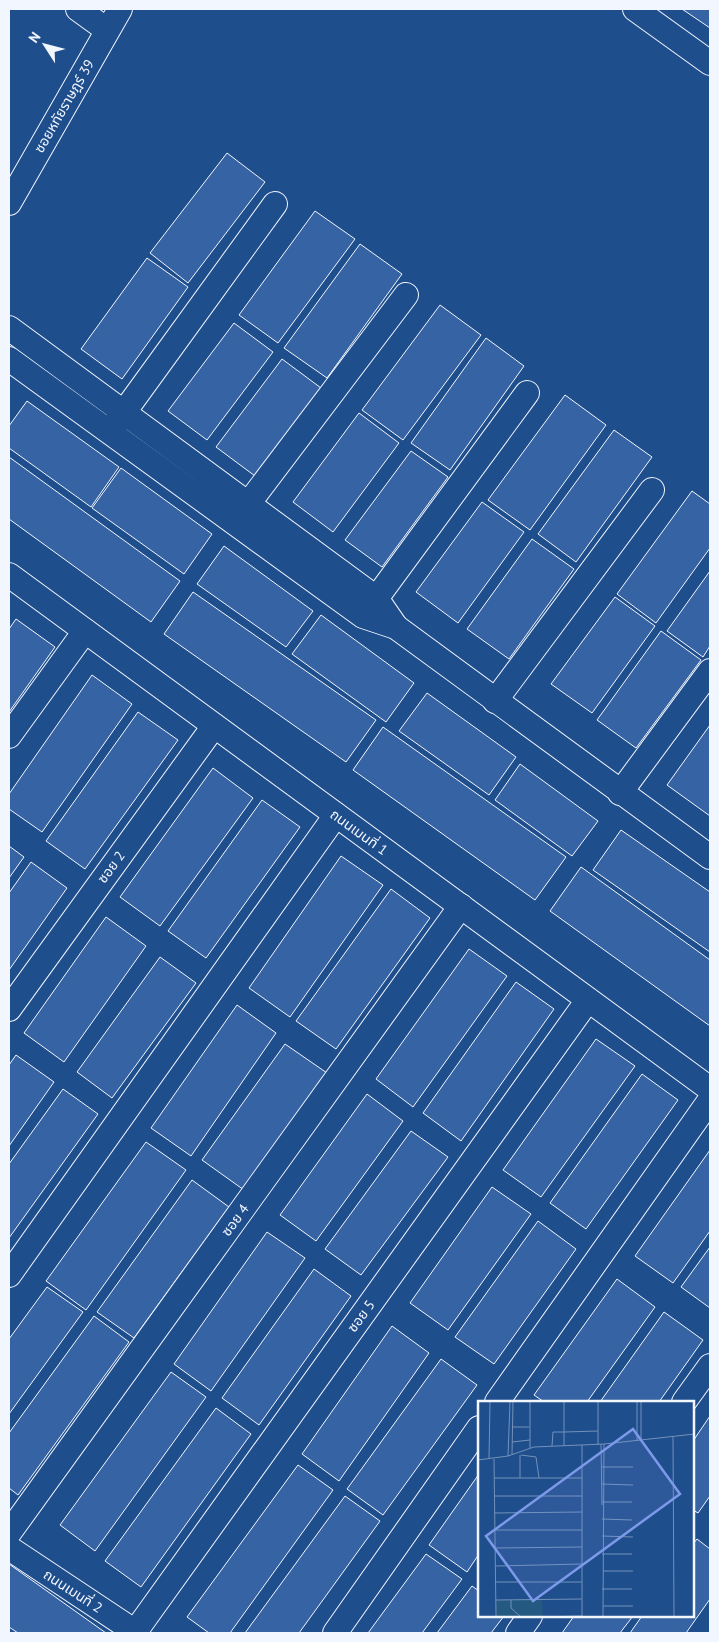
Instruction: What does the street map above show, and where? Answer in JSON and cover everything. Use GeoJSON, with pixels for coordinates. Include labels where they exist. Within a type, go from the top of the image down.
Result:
{"type":"FeatureCollection","features":[{"type":"Feature","properties":{"kind":"street"},"geometry":{"type":"LineString","coordinates":[[78,9],[107,30]]}},
{"type":"Feature","properties":{"kind":"street","name":"ซอยหทัยราษฎร์ 39"},"geometry":{"type":"LineString","coordinates":[[9,203],[120,9]]}},
{"type":"Feature","properties":{"kind":"street"},"geometry":{"type":"LineString","coordinates":[[635,9],[710,63]]}},
{"type":"Feature","properties":{"kind":"street"},"geometry":{"type":"LineString","coordinates":[[117,423],[275,204]]}},
{"type":"Feature","properties":{"kind":"street"},"geometry":{"type":"LineString","coordinates":[[233,524],[406,295]]}},
{"type":"Feature","properties":{"kind":"street"},"geometry":{"type":"LineString","coordinates":[[9,328],[233,524],[370,607]]}},
{"type":"Feature","properties":{"kind":"street"},"geometry":{"type":"LineString","coordinates":[[9,359],[117,423],[248,505],[396,627],[710,857]]}},
{"type":"Feature","properties":{"kind":"street"},"geometry":{"type":"LineString","coordinates":[[370,607],[527,393]]}},
{"type":"Feature","properties":{"kind":"street"},"geometry":{"type":"LineString","coordinates":[[495,701],[652,490]]}},
{"type":"Feature","properties":{"kind":"street","name":"ถนนเมนที่ 1"},"geometry":{"type":"LineString","coordinates":[[9,575],[710,1089]]}},
{"type":"Feature","properties":{"kind":"street"},"geometry":{"type":"LineString","coordinates":[[9,736],[85,631]]}},
{"type":"Feature","properties":{"kind":"street"},"geometry":{"type":"LineString","coordinates":[[620,792],[710,671]]}},
{"type":"Feature","properties":{"kind":"street","name":"ซอย 2"},"geometry":{"type":"LineString","coordinates":[[9,1009],[214,726]]}},
{"type":"Feature","properties":{"kind":"street"},"geometry":{"type":"LineString","coordinates":[[9,1275],[336,815]]}},
{"type":"Feature","properties":{"kind":"street","name":"ซอย 4"},"geometry":{"type":"LineString","coordinates":[[9,1533],[461,906]]}},
{"type":"Feature","properties":{"kind":"street","name":"ซอย 5"},"geometry":{"type":"LineString","coordinates":[[136,1632],[588,1000]]}},
{"type":"Feature","properties":{"kind":"street"},"geometry":{"type":"LineString","coordinates":[[499,1401],[710,1100]]}},
{"type":"Feature","properties":{"kind":"street"},"geometry":{"type":"LineString","coordinates":[[685,1401],[710,1366]]}},
{"type":"Feature","properties":{"kind":"street"},"geometry":{"type":"LineString","coordinates":[[334,1633],[478,1429]]}},
{"type":"Feature","properties":{"kind":"street","name":"ถนนเมนที่ 2"},"geometry":{"type":"LineString","coordinates":[[9,1548],[136,1632]]}},
{"type":"Feature","properties":{"kind":"street"},"geometry":{"type":"LineString","coordinates":[[518,1633],[529,1617]]}},
{"type":"Feature","properties":{"kind":"building"},"geometry":{"type":"Polygon","coordinates":[[[682,9],[710,9],[710,28],[682,9]]]}},
{"type":"Feature","properties":{"kind":"building"},"geometry":{"type":"Polygon","coordinates":[[[227,153],[265,182],[188,283],[150,253],[227,153]]]}},
{"type":"Feature","properties":{"kind":"building"},"geometry":{"type":"Polygon","coordinates":[[[315,211],[355,239],[278,343],[239,315],[315,211]]]}},
{"type":"Feature","properties":{"kind":"building"},"geometry":{"type":"Polygon","coordinates":[[[360,244],[402,274],[327,378],[284,348],[360,244]]]}},
{"type":"Feature","properties":{"kind":"building"},"geometry":{"type":"Polygon","coordinates":[[[147,258],[188,287],[122,379],[81,349],[147,258]]]}},
{"type":"Feature","properties":{"kind":"building"},"geometry":{"type":"Polygon","coordinates":[[[440,305],[481,335],[403,440],[362,410],[440,305]]]}},
{"type":"Feature","properties":{"kind":"building"},"geometry":{"type":"Polygon","coordinates":[[[234,323],[273,352],[207,440],[168,411],[234,323]]]}},
{"type":"Feature","properties":{"kind":"building"},"geometry":{"type":"Polygon","coordinates":[[[486,338],[524,366],[450,470],[411,443],[486,338]]]}},
{"type":"Feature","properties":{"kind":"building"},"geometry":{"type":"Polygon","coordinates":[[[282,359],[321,388],[255,476],[216,447],[282,359]]]}},
{"type":"Feature","properties":{"kind":"building"},"geometry":{"type":"Polygon","coordinates":[[[565,395],[606,425],[530,530],[488,500],[565,395]]]}},
{"type":"Feature","properties":{"kind":"building"},"geometry":{"type":"Polygon","coordinates":[[[27,401],[119,467],[91,507],[9,448],[9,426],[27,401]]]}},
{"type":"Feature","properties":{"kind":"building"},"geometry":{"type":"Polygon","coordinates":[[[359,413],[399,443],[333,532],[293,502],[359,413]]]}},
{"type":"Feature","properties":{"kind":"building"},"geometry":{"type":"Polygon","coordinates":[[[614,430],[652,457],[576,562],[538,534],[614,430]]]}},
{"type":"Feature","properties":{"kind":"building"},"geometry":{"type":"Polygon","coordinates":[[[411,451],[448,477],[382,567],[345,540],[411,451]]]}},
{"type":"Feature","properties":{"kind":"building"},"geometry":{"type":"Polygon","coordinates":[[[9,457],[180,581],[151,622],[9,519],[9,457]]]}},
{"type":"Feature","properties":{"kind":"building"},"geometry":{"type":"Polygon","coordinates":[[[121,468],[212,534],[184,574],[92,508],[121,468]]]}},
{"type":"Feature","properties":{"kind":"building"},"geometry":{"type":"Polygon","coordinates":[[[692,491],[710,504],[710,548],[656,623],[617,594],[692,491]]]}},
{"type":"Feature","properties":{"kind":"building"},"geometry":{"type":"Polygon","coordinates":[[[482,502],[524,532],[458,623],[416,592],[482,502]]]}},
{"type":"Feature","properties":{"kind":"building"},"geometry":{"type":"Polygon","coordinates":[[[532,539],[574,569],[509,659],[467,629],[532,539]]]}},
{"type":"Feature","properties":{"kind":"building"},"geometry":{"type":"Polygon","coordinates":[[[224,546],[313,611],[286,647],[197,584],[224,546]]]}},
{"type":"Feature","properties":{"kind":"building"},"geometry":{"type":"Polygon","coordinates":[[[710,571],[710,646],[703,657],[667,631],[710,571]]]}},
{"type":"Feature","properties":{"kind":"building"},"geometry":{"type":"Polygon","coordinates":[[[193,592],[376,720],[346,762],[164,634],[193,592]]]}},
{"type":"Feature","properties":{"kind":"building"},"geometry":{"type":"Polygon","coordinates":[[[615,597],[655,626],[592,713],[551,684],[615,597]]]}},
{"type":"Feature","properties":{"kind":"building"},"geometry":{"type":"Polygon","coordinates":[[[321,615],[414,683],[386,722],[292,654],[321,615]]]}},
{"type":"Feature","properties":{"kind":"building"},"geometry":{"type":"Polygon","coordinates":[[[16,619],[55,647],[9,712],[9,629],[16,619]]]}},
{"type":"Feature","properties":{"kind":"building"},"geometry":{"type":"Polygon","coordinates":[[[661,631],[701,660],[636,748],[597,720],[661,631]]]}},
{"type":"Feature","properties":{"kind":"building"},"geometry":{"type":"Polygon","coordinates":[[[92,675],[132,704],[42,832],[9,809],[9,794],[92,675]]]}},
{"type":"Feature","properties":{"kind":"building"},"geometry":{"type":"Polygon","coordinates":[[[427,693],[516,757],[489,795],[399,731],[427,693]]]}},
{"type":"Feature","properties":{"kind":"building"},"geometry":{"type":"Polygon","coordinates":[[[138,712],[178,740],[85,869],[46,841],[138,712]]]}},
{"type":"Feature","properties":{"kind":"building"},"geometry":{"type":"Polygon","coordinates":[[[710,725],[710,816],[667,785],[710,725]]]}},
{"type":"Feature","properties":{"kind":"building"},"geometry":{"type":"Polygon","coordinates":[[[383,727],[566,857],[535,900],[353,770],[383,727]]]}},
{"type":"Feature","properties":{"kind":"building"},"geometry":{"type":"Polygon","coordinates":[[[520,764],[598,821],[572,856],[495,800],[520,764]]]}},
{"type":"Feature","properties":{"kind":"building"},"geometry":{"type":"Polygon","coordinates":[[[213,768],[253,798],[160,926],[120,897],[213,768]]]}},
{"type":"Feature","properties":{"kind":"building"},"geometry":{"type":"Polygon","coordinates":[[[262,800],[300,827],[206,958],[168,931],[262,800]]]}},
{"type":"Feature","properties":{"kind":"building"},"geometry":{"type":"Polygon","coordinates":[[[621,830],[710,892],[710,952],[593,870],[621,830]]]}},
{"type":"Feature","properties":{"kind":"building"},"geometry":{"type":"Polygon","coordinates":[[[9,846],[24,857],[9,878],[9,846]]]}},
{"type":"Feature","properties":{"kind":"building"},"geometry":{"type":"Polygon","coordinates":[[[341,856],[383,885],[290,1017],[249,988],[341,856]]]}},
{"type":"Feature","properties":{"kind":"building"},"geometry":{"type":"Polygon","coordinates":[[[31,862],[67,888],[9,970],[9,893],[31,862]]]}},
{"type":"Feature","properties":{"kind":"building"},"geometry":{"type":"Polygon","coordinates":[[[581,867],[710,960],[710,1026],[550,911],[581,867]]]}},
{"type":"Feature","properties":{"kind":"building"},"geometry":{"type":"Polygon","coordinates":[[[391,889],[430,918],[336,1049],[296,1021],[391,889]]]}},
{"type":"Feature","properties":{"kind":"building"},"geometry":{"type":"Polygon","coordinates":[[[106,917],[146,946],[64,1062],[24,1033],[106,917]]]}},
{"type":"Feature","properties":{"kind":"building"},"geometry":{"type":"Polygon","coordinates":[[[469,949],[507,976],[413,1107],[376,1079],[469,949]]]}},
{"type":"Feature","properties":{"kind":"building"},"geometry":{"type":"Polygon","coordinates":[[[160,957],[196,983],[112,1098],[77,1072],[160,957]]]}},
{"type":"Feature","properties":{"kind":"building"},"geometry":{"type":"Polygon","coordinates":[[[516,982],[554,1009],[461,1141],[423,1113],[516,982]]]}},
{"type":"Feature","properties":{"kind":"building"},"geometry":{"type":"Polygon","coordinates":[[[237,1005],[276,1033],[191,1156],[151,1128],[237,1005]]]}},
{"type":"Feature","properties":{"kind":"building"},"geometry":{"type":"Polygon","coordinates":[[[596,1039],[635,1066],[541,1197],[503,1170],[596,1039]]]}},
{"type":"Feature","properties":{"kind":"building"},"geometry":{"type":"Polygon","coordinates":[[[285,1044],[327,1073],[244,1190],[202,1160],[285,1044]]]}},
{"type":"Feature","properties":{"kind":"building"},"geometry":{"type":"Polygon","coordinates":[[[16,1055],[54,1082],[9,1146],[9,1065],[16,1055]]]}},
{"type":"Feature","properties":{"kind":"building"},"geometry":{"type":"Polygon","coordinates":[[[642,1074],[678,1100],[586,1229],[550,1203],[642,1074]]]}},
{"type":"Feature","properties":{"kind":"building"},"geometry":{"type":"Polygon","coordinates":[[[63,1089],[98,1114],[9,1238],[9,1164],[63,1089]]]}},
{"type":"Feature","properties":{"kind":"building"},"geometry":{"type":"Polygon","coordinates":[[[367,1094],[403,1121],[316,1241],[280,1215],[367,1094]]]}},
{"type":"Feature","properties":{"kind":"building"},"geometry":{"type":"Polygon","coordinates":[[[411,1131],[448,1157],[361,1275],[325,1249],[411,1131]]]}},
{"type":"Feature","properties":{"kind":"building"},"geometry":{"type":"Polygon","coordinates":[[[146,1142],[186,1170],[86,1310],[46,1281],[146,1142]]]}},
{"type":"Feature","properties":{"kind":"building"},"geometry":{"type":"Polygon","coordinates":[[[710,1150],[710,1231],[673,1283],[635,1256],[710,1150]]]}},
{"type":"Feature","properties":{"kind":"building"},"geometry":{"type":"Polygon","coordinates":[[[192,1180],[229,1207],[134,1338],[97,1312],[192,1180]]]}},
{"type":"Feature","properties":{"kind":"building"},"geometry":{"type":"Polygon","coordinates":[[[492,1187],[531,1214],[448,1330],[410,1303],[492,1187]]]}},
{"type":"Feature","properties":{"kind":"building"},"geometry":{"type":"Polygon","coordinates":[[[538,1221],[576,1249],[494,1364],[455,1337],[538,1221]]]}},
{"type":"Feature","properties":{"kind":"building"},"geometry":{"type":"Polygon","coordinates":[[[267,1232],[305,1258],[211,1391],[174,1364],[267,1232]]]}},
{"type":"Feature","properties":{"kind":"building"},"geometry":{"type":"Polygon","coordinates":[[[710,1247],[710,1308],[681,1287],[710,1247]]]}},
{"type":"Feature","properties":{"kind":"building"},"geometry":{"type":"Polygon","coordinates":[[[314,1269],[351,1296],[259,1425],[222,1398],[314,1269]]]}},
{"type":"Feature","properties":{"kind":"building"},"geometry":{"type":"Polygon","coordinates":[[[617,1279],[655,1307],[588,1401],[543,1401],[534,1395],[617,1279]]]}},
{"type":"Feature","properties":{"kind":"building"},"geometry":{"type":"Polygon","coordinates":[[[47,1287],[83,1312],[9,1414],[9,1339],[47,1287]]]}},
{"type":"Feature","properties":{"kind":"building"},"geometry":{"type":"Polygon","coordinates":[[[664,1312],[703,1340],[660,1401],[601,1401],[664,1312]]]}},
{"type":"Feature","properties":{"kind":"building"},"geometry":{"type":"Polygon","coordinates":[[[94,1316],[129,1342],[18,1495],[9,1488],[9,1433],[94,1316]]]}},
{"type":"Feature","properties":{"kind":"building"},"geometry":{"type":"Polygon","coordinates":[[[392,1326],[429,1353],[339,1481],[302,1454],[392,1326]]]}},
{"type":"Feature","properties":{"kind":"building"},"geometry":{"type":"Polygon","coordinates":[[[441,1359],[477,1385],[383,1515],[347,1489],[441,1359]]]}},
{"type":"Feature","properties":{"kind":"building"},"geometry":{"type":"Polygon","coordinates":[[[171,1372],[206,1397],[95,1551],[60,1525],[171,1372]]]}},
{"type":"Feature","properties":{"kind":"building"},"geometry":{"type":"Polygon","coordinates":[[[216,1408],[251,1434],[141,1587],[105,1561],[216,1408]]]}},
{"type":"Feature","properties":{"kind":"building"},"geometry":{"type":"Polygon","coordinates":[[[710,1416],[710,1496],[698,1513],[694,1511],[694,1440],[710,1416]]]}},
{"type":"Feature","properties":{"kind":"building"},"geometry":{"type":"Polygon","coordinates":[[[298,1465],[333,1490],[230,1633],[209,1633],[187,1617],[298,1465]]]}},
{"type":"Feature","properties":{"kind":"building"},"geometry":{"type":"Polygon","coordinates":[[[478,1475],[478,1556],[467,1572],[429,1545],[478,1475]]]}},
{"type":"Feature","properties":{"kind":"building"},"geometry":{"type":"Polygon","coordinates":[[[345,1496],[380,1521],[299,1633],[245,1633],[345,1496]]]}},
{"type":"Feature","properties":{"kind":"building"},"geometry":{"type":"Polygon","coordinates":[[[697,1539],[710,1549],[710,1599],[686,1633],[630,1633],[641,1617],[694,1617],[694,1543],[697,1539]]]}},
{"type":"Feature","properties":{"kind":"building"},"geometry":{"type":"Polygon","coordinates":[[[426,1554],[462,1579],[422,1633],[368,1633],[426,1554]]]}},
{"type":"Feature","properties":{"kind":"building"},"geometry":{"type":"Polygon","coordinates":[[[9,1564],[106,1633],[18,1633],[9,1627],[9,1564]]]}},
{"type":"Feature","properties":{"kind":"building"},"geometry":{"type":"Polygon","coordinates":[[[472,1586],[478,1590],[478,1617],[503,1617],[491,1633],[437,1633],[472,1586]]]}},
{"type":"Feature","properties":{"kind":"building"},"geometry":{"type":"Polygon","coordinates":[[[573,1617],[632,1617],[620,1633],[562,1633],[573,1617]]]}}]}
